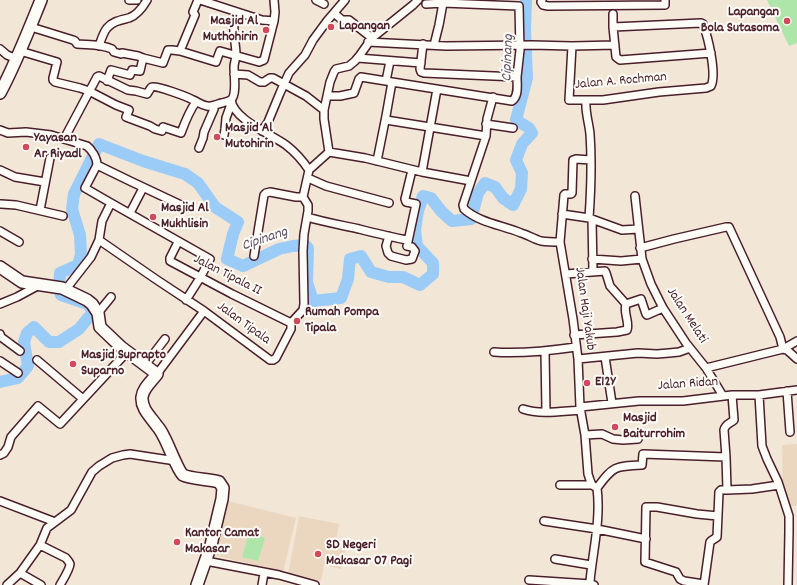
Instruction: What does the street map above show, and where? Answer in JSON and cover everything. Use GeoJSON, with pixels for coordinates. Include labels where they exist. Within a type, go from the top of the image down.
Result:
{"type":"FeatureCollection","features":[{"type":"Feature","properties":{"kind":"street"},"geometry":{"type":"LineString","coordinates":[[0,93],[19,55],[41,0]]}},
{"type":"Feature","properties":{"kind":"street"},"geometry":{"type":"LineString","coordinates":[[130,0],[137,0]]}},
{"type":"Feature","properties":{"kind":"street"},"geometry":{"type":"LineString","coordinates":[[99,46],[107,28],[118,20],[130,18],[141,9],[147,0]]}},
{"type":"Feature","properties":{"kind":"street"},"geometry":{"type":"LineString","coordinates":[[180,51],[195,15],[193,12],[199,0],[262,20],[274,21]]}},
{"type":"Feature","properties":{"kind":"street"},"geometry":{"type":"LineString","coordinates":[[31,27],[73,40],[77,44],[110,48],[114,52],[121,54],[138,56],[163,63],[168,50],[180,51],[216,62],[220,51],[262,62],[264,60],[274,21],[274,0]]}},
{"type":"Feature","properties":{"kind":"street"},"geometry":{"type":"LineString","coordinates":[[316,0],[324,4]]}},
{"type":"Feature","properties":{"kind":"street"},"geometry":{"type":"LineString","coordinates":[[262,131],[268,122],[289,73],[302,59],[313,40],[345,0]]}},
{"type":"Feature","properties":{"kind":"street"},"geometry":{"type":"LineString","coordinates":[[327,96],[340,96],[354,93],[359,78],[361,77],[514,100],[516,95],[520,45],[518,6],[468,2],[420,2],[418,0],[370,40],[358,58],[349,66],[336,69],[334,72],[330,82],[327,96],[324,110],[329,152]]}},
{"type":"Feature","properties":{"kind":"street"},"geometry":{"type":"LineString","coordinates":[[542,0],[543,5],[545,6],[665,2]]}},
{"type":"Feature","properties":{"kind":"street"},"geometry":{"type":"LineString","coordinates":[[434,45],[443,2]]}},
{"type":"Feature","properties":{"kind":"street"},"geometry":{"type":"LineString","coordinates":[[224,135],[226,129],[226,118],[235,88],[234,67],[236,56],[234,20],[238,13]]}},
{"type":"Feature","properties":{"kind":"street"},"geometry":{"type":"LineString","coordinates":[[334,13],[342,20],[349,20],[370,40],[458,46],[615,45]]}},
{"type":"Feature","properties":{"kind":"street"},"geometry":{"type":"LineString","coordinates":[[613,14],[613,27],[616,56],[620,60],[711,53],[704,26],[701,23],[613,27]]}},
{"type":"Feature","properties":{"kind":"street"},"geometry":{"type":"LineString","coordinates":[[423,44],[420,69],[421,72],[517,77]]}},
{"type":"Feature","properties":{"kind":"street","name":"Jalan A. Rochman"},"geometry":{"type":"LineString","coordinates":[[572,46],[570,100],[586,103],[658,92],[706,88],[711,86],[713,80],[711,53]]}},
{"type":"Feature","properties":{"kind":"street"},"geometry":{"type":"LineString","coordinates":[[0,49],[7,55],[19,55],[57,62],[53,78],[55,82],[89,91],[129,110],[126,117],[162,131],[164,127],[181,133],[196,102]]}},
{"type":"Feature","properties":{"kind":"street"},"geometry":{"type":"LineString","coordinates":[[107,81],[111,70],[130,75],[132,70],[140,71],[143,58]]}},
{"type":"Feature","properties":{"kind":"street"},"geometry":{"type":"LineString","coordinates":[[358,58],[421,63]]}},
{"type":"Feature","properties":{"kind":"street"},"geometry":{"type":"LineString","coordinates":[[377,161],[386,120],[390,61]]}},
{"type":"Feature","properties":{"kind":"street"},"geometry":{"type":"LineString","coordinates":[[428,88],[430,73]]}},
{"type":"Feature","properties":{"kind":"street"},"geometry":{"type":"LineString","coordinates":[[234,74],[248,76],[260,82],[273,78],[306,96],[324,110]]}},
{"type":"Feature","properties":{"kind":"street"},"geometry":{"type":"LineString","coordinates":[[64,139],[89,91],[99,76],[128,90],[145,94],[147,94],[154,86],[206,106],[214,106],[231,102]]}},
{"type":"Feature","properties":{"kind":"street"},"geometry":{"type":"LineString","coordinates":[[422,172],[437,89]]}},
{"type":"Feature","properties":{"kind":"street"},"geometry":{"type":"LineString","coordinates":[[493,97],[486,124],[486,136],[463,205],[464,209],[476,218],[483,221],[522,233],[537,240],[560,242]]}},
{"type":"Feature","properties":{"kind":"street"},"geometry":{"type":"LineString","coordinates":[[231,102],[239,115],[286,145],[303,161],[309,170],[303,197],[308,205],[303,248],[304,304],[303,310],[291,323]]}},
{"type":"Feature","properties":{"kind":"street"},"geometry":{"type":"LineString","coordinates":[[586,103],[590,132],[593,271]]}},
{"type":"Feature","properties":{"kind":"street"},"geometry":{"type":"LineString","coordinates":[[199,148],[214,106]]}},
{"type":"Feature","properties":{"kind":"street"},"geometry":{"type":"LineString","coordinates":[[386,120],[486,136]]}},
{"type":"Feature","properties":{"kind":"street"},"geometry":{"type":"LineString","coordinates":[[486,124],[513,128]]}},
{"type":"Feature","properties":{"kind":"street"},"geometry":{"type":"LineString","coordinates":[[0,130],[8,133],[37,133],[86,146],[89,148],[97,162],[143,188],[183,206]]}},
{"type":"Feature","properties":{"kind":"street"},"geometry":{"type":"LineString","coordinates":[[329,152],[471,181]]}},
{"type":"Feature","properties":{"kind":"street"},"geometry":{"type":"LineString","coordinates":[[309,170],[329,152]]}},
{"type":"Feature","properties":{"kind":"street"},"geometry":{"type":"LineString","coordinates":[[40,210],[50,158]]}},
{"type":"Feature","properties":{"kind":"street","name":"Jalan Haji Yakub"},"geometry":{"type":"LineString","coordinates":[[591,160],[574,160],[572,193],[564,195],[560,242],[578,359],[580,408],[586,436],[588,474],[594,486],[598,507],[597,529],[590,581],[593,585]]}},
{"type":"Feature","properties":{"kind":"street"},"geometry":{"type":"LineString","coordinates":[[97,162],[85,188],[210,259],[186,300]]}},
{"type":"Feature","properties":{"kind":"street"},"geometry":{"type":"LineString","coordinates":[[0,170],[15,177],[45,182]]}},
{"type":"Feature","properties":{"kind":"street"},"geometry":{"type":"LineString","coordinates":[[389,236],[386,246],[388,253],[391,256],[406,260],[412,259],[415,251],[412,247],[407,246],[416,204],[406,202],[405,199],[412,170]]}},
{"type":"Feature","properties":{"kind":"street"},"geometry":{"type":"LineString","coordinates":[[308,178],[326,186],[390,203]]}},
{"type":"Feature","properties":{"kind":"street"},"geometry":{"type":"LineString","coordinates":[[130,213],[143,188]]}},
{"type":"Feature","properties":{"kind":"street"},"geometry":{"type":"LineString","coordinates":[[254,256],[264,195],[270,192],[303,197]]}},
{"type":"Feature","properties":{"kind":"street","name":"Jalan Melati"},"geometry":{"type":"LineString","coordinates":[[635,196],[640,248],[642,259],[651,284],[662,308],[706,368],[723,396]]}},
{"type":"Feature","properties":{"kind":"street"},"geometry":{"type":"LineString","coordinates":[[64,288],[90,257],[100,240],[103,216],[110,203]]}},
{"type":"Feature","properties":{"kind":"street"},"geometry":{"type":"LineString","coordinates":[[1,204],[16,205],[63,216]]}},
{"type":"Feature","properties":{"kind":"street"},"geometry":{"type":"LineString","coordinates":[[562,214],[591,218],[622,230],[638,229]]}},
{"type":"Feature","properties":{"kind":"street"},"geometry":{"type":"LineString","coordinates":[[307,217],[327,223],[408,240]]}},
{"type":"Feature","properties":{"kind":"street"},"geometry":{"type":"LineString","coordinates":[[640,248],[729,227],[780,337],[783,349]]}},
{"type":"Feature","properties":{"kind":"street"},"geometry":{"type":"LineString","coordinates":[[0,231],[19,242]]}},
{"type":"Feature","properties":{"kind":"street","name":"Jalan Tipala"},"geometry":{"type":"LineString","coordinates":[[100,240],[204,311],[270,360],[276,358],[291,329],[291,323]]}},
{"type":"Feature","properties":{"kind":"street","name":"Jalan Tipala II"},"geometry":{"type":"LineString","coordinates":[[178,242],[170,260],[200,278],[291,323]]}},
{"type":"Feature","properties":{"kind":"street"},"geometry":{"type":"LineString","coordinates":[[592,259],[642,259]]}},
{"type":"Feature","properties":{"kind":"street"},"geometry":{"type":"LineString","coordinates":[[0,267],[22,282],[64,288],[87,300],[92,304],[98,313],[100,327],[127,352],[157,374],[145,389],[142,404],[162,433],[179,470],[183,475],[219,482],[223,488],[215,530],[197,585]]}},
{"type":"Feature","properties":{"kind":"street"},"geometry":{"type":"LineString","coordinates":[[566,274],[605,271],[611,288],[626,304]]}},
{"type":"Feature","properties":{"kind":"street"},"geometry":{"type":"LineString","coordinates":[[0,304],[44,285]]}},
{"type":"Feature","properties":{"kind":"street"},"geometry":{"type":"LineString","coordinates":[[98,313],[111,298]]}},
{"type":"Feature","properties":{"kind":"street"},"geometry":{"type":"LineString","coordinates":[[626,304],[641,299],[646,314],[662,308]]}},
{"type":"Feature","properties":{"kind":"street"},"geometry":{"type":"LineString","coordinates":[[574,335],[627,330],[628,326],[625,313],[626,304]]}},
{"type":"Feature","properties":{"kind":"street","name":"Jalan Tipala"},"geometry":{"type":"LineString","coordinates":[[157,374],[204,311]]}},
{"type":"Feature","properties":{"kind":"street"},"geometry":{"type":"LineString","coordinates":[[0,334],[1,337],[20,351]]}},
{"type":"Feature","properties":{"kind":"street"},"geometry":{"type":"LineString","coordinates":[[145,365],[165,339]]}},
{"type":"Feature","properties":{"kind":"street"},"geometry":{"type":"LineString","coordinates":[[706,368],[783,349],[797,341]]}},
{"type":"Feature","properties":{"kind":"street"},"geometry":{"type":"LineString","coordinates":[[494,352],[545,352],[576,347]]}},
{"type":"Feature","properties":{"kind":"street"},"geometry":{"type":"LineString","coordinates":[[578,359],[638,353],[669,353],[679,352],[690,348]]}},
{"type":"Feature","properties":{"kind":"street"},"geometry":{"type":"LineString","coordinates":[[783,349],[787,350],[797,359]]}},
{"type":"Feature","properties":{"kind":"street"},"geometry":{"type":"LineString","coordinates":[[0,455],[8,446],[10,437],[38,406],[60,424],[127,352]]}},
{"type":"Feature","properties":{"kind":"street"},"geometry":{"type":"LineString","coordinates":[[545,352],[546,412]]}},
{"type":"Feature","properties":{"kind":"street"},"geometry":{"type":"LineString","coordinates":[[605,357],[612,403]]}},
{"type":"Feature","properties":{"kind":"street"},"geometry":{"type":"LineString","coordinates":[[37,360],[83,399]]}},
{"type":"Feature","properties":{"kind":"street"},"geometry":{"type":"LineString","coordinates":[[0,361],[18,374]]}},
{"type":"Feature","properties":{"kind":"street","name":"Jalan Ridan"},"geometry":{"type":"LineString","coordinates":[[523,409],[546,412],[612,403],[683,400],[732,395],[759,395],[797,390]]}},
{"type":"Feature","properties":{"kind":"street"},"geometry":{"type":"LineString","coordinates":[[787,392],[790,432]]}},
{"type":"Feature","properties":{"kind":"street"},"geometry":{"type":"LineString","coordinates":[[727,490],[724,428],[734,420],[732,395]]}},
{"type":"Feature","properties":{"kind":"street"},"geometry":{"type":"LineString","coordinates":[[759,395],[762,446],[779,486],[789,516],[790,531],[788,585]]}},
{"type":"Feature","properties":{"kind":"street"},"geometry":{"type":"LineString","coordinates":[[586,436],[602,434],[614,439],[638,439]]}},
{"type":"Feature","properties":{"kind":"street"},"geometry":{"type":"LineString","coordinates":[[8,585],[20,573],[40,545],[47,528],[71,510],[92,472],[99,466],[112,458],[130,454],[176,461]]}},
{"type":"Feature","properties":{"kind":"street"},"geometry":{"type":"LineString","coordinates":[[560,485],[594,486],[616,468],[642,465],[643,454],[726,457]]}},
{"type":"Feature","properties":{"kind":"street"},"geometry":{"type":"LineString","coordinates":[[718,516],[656,507],[646,507],[645,562],[676,572],[680,579],[684,581],[704,584],[710,542],[717,537],[718,516],[719,492],[721,490],[779,486]]}},
{"type":"Feature","properties":{"kind":"street"},"geometry":{"type":"LineString","coordinates":[[0,501],[7,505],[55,522]]}},
{"type":"Feature","properties":{"kind":"street"},"geometry":{"type":"LineString","coordinates":[[544,521],[597,529],[646,539]]}},
{"type":"Feature","properties":{"kind":"street"},"geometry":{"type":"LineString","coordinates":[[40,545],[66,558],[69,562],[70,564],[60,585]]}},
{"type":"Feature","properties":{"kind":"street"},"geometry":{"type":"LineString","coordinates":[[555,559],[592,565]]}},
{"type":"Feature","properties":{"kind":"street"},"geometry":{"type":"LineString","coordinates":[[206,560],[279,575],[315,585]]}},
{"type":"Feature","properties":{"kind":"street"},"geometry":{"type":"LineString","coordinates":[[20,573],[41,585]]}},
{"type":"Feature","properties":{"kind":"street"},"geometry":{"type":"LineString","coordinates":[[262,585],[264,573]]}},
{"type":"Feature","properties":{"kind":"street"},"geometry":{"type":"LineString","coordinates":[[529,580],[593,585]]}},
{"type":"Feature","properties":{"kind":"shaded area"},"geometry":{"type":"Polygon","coordinates":[[[797,444],[797,506],[790,506],[787,496],[783,494],[782,445],[797,444]]]}},
{"type":"Feature","properties":{"kind":"shaded area"},"geometry":{"type":"Polygon","coordinates":[[[228,501],[296,518],[283,572],[214,555],[228,501]]]}},
{"type":"Feature","properties":{"kind":"shaded area","name":"SD Negeri Makasar 07 Pagi"},"geometry":{"type":"Polygon","coordinates":[[[299,516],[339,524],[336,540],[347,542],[341,569],[324,565],[321,581],[288,574],[299,516]]]}},
{"type":"Feature","properties":{"kind":"green space","name":"Lapangan Bola Sutasoma"},"geometry":{"type":"Polygon","coordinates":[[[767,0],[797,0],[797,43],[789,46],[767,0]]]}},
{"type":"Feature","properties":{"kind":"green space"},"geometry":{"type":"Polygon","coordinates":[[[249,533],[265,538],[258,561],[242,557],[249,533]]]}},
{"type":"Feature","properties":{"kind":"waterway","name":"Cipinang"},"geometry":{"type":"LineString","coordinates":[[0,382],[18,378],[28,366],[24,342],[27,333],[34,327],[49,342],[59,342],[79,329],[93,312],[88,304],[61,295],[59,290],[60,273],[78,265],[81,254],[80,235],[72,209],[74,194],[99,144],[143,161],[185,174],[198,183],[215,207],[238,222],[233,234],[227,259],[243,266],[279,249],[305,245],[308,248],[307,282],[313,301],[341,298],[348,279],[350,259],[361,256],[371,272],[389,277],[403,277],[420,285],[433,274],[433,263],[417,246],[415,230],[418,211],[423,196],[431,198],[441,211],[452,221],[471,219],[478,193],[485,183],[495,187],[503,198],[513,205],[521,189],[522,173],[516,160],[522,144],[532,133],[529,128],[516,120],[527,78],[525,29],[526,0]]}},
{"type":"Feature","properties":{"kind":"place","name":"Lapangan Bola Sutasoma"},"geometry":{"type":"Point","coordinates":[787,21]}},
{"type":"Feature","properties":{"kind":"place","name":"Lapangan"},"geometry":{"type":"Point","coordinates":[331,27]}},
{"type":"Feature","properties":{"kind":"place","name":"Masjid Al Muthohirin"},"geometry":{"type":"Point","coordinates":[266,30]}},
{"type":"Feature","properties":{"kind":"place","name":"Masjid Al Mutohirin"},"geometry":{"type":"Point","coordinates":[217,137]}},
{"type":"Feature","properties":{"kind":"place","name":"Yayasan Ar Riyadl"},"geometry":{"type":"Point","coordinates":[26,147]}},
{"type":"Feature","properties":{"kind":"place","name":"Masjid Al Mukhlisin"},"geometry":{"type":"Point","coordinates":[153,217]}},
{"type":"Feature","properties":{"kind":"place","name":"Rumah Pompa Tipala"},"geometry":{"type":"Point","coordinates":[297,321]}},
{"type":"Feature","properties":{"kind":"place","name":"Masjid Suprapto Suparno"},"geometry":{"type":"Point","coordinates":[73,364]}},
{"type":"Feature","properties":{"kind":"place","name":"E12Y"},"geometry":{"type":"Point","coordinates":[587,383]}},
{"type":"Feature","properties":{"kind":"place","name":"Masjid Baiturrohim"},"geometry":{"type":"Point","coordinates":[615,427]}},
{"type":"Feature","properties":{"kind":"place","name":"Kantor Camat Makasar"},"geometry":{"type":"Point","coordinates":[177,542]}},
{"type":"Feature","properties":{"kind":"place","name":"SD Negeri Makasar 07 Pagi"},"geometry":{"type":"Point","coordinates":[318,554]}}]}
